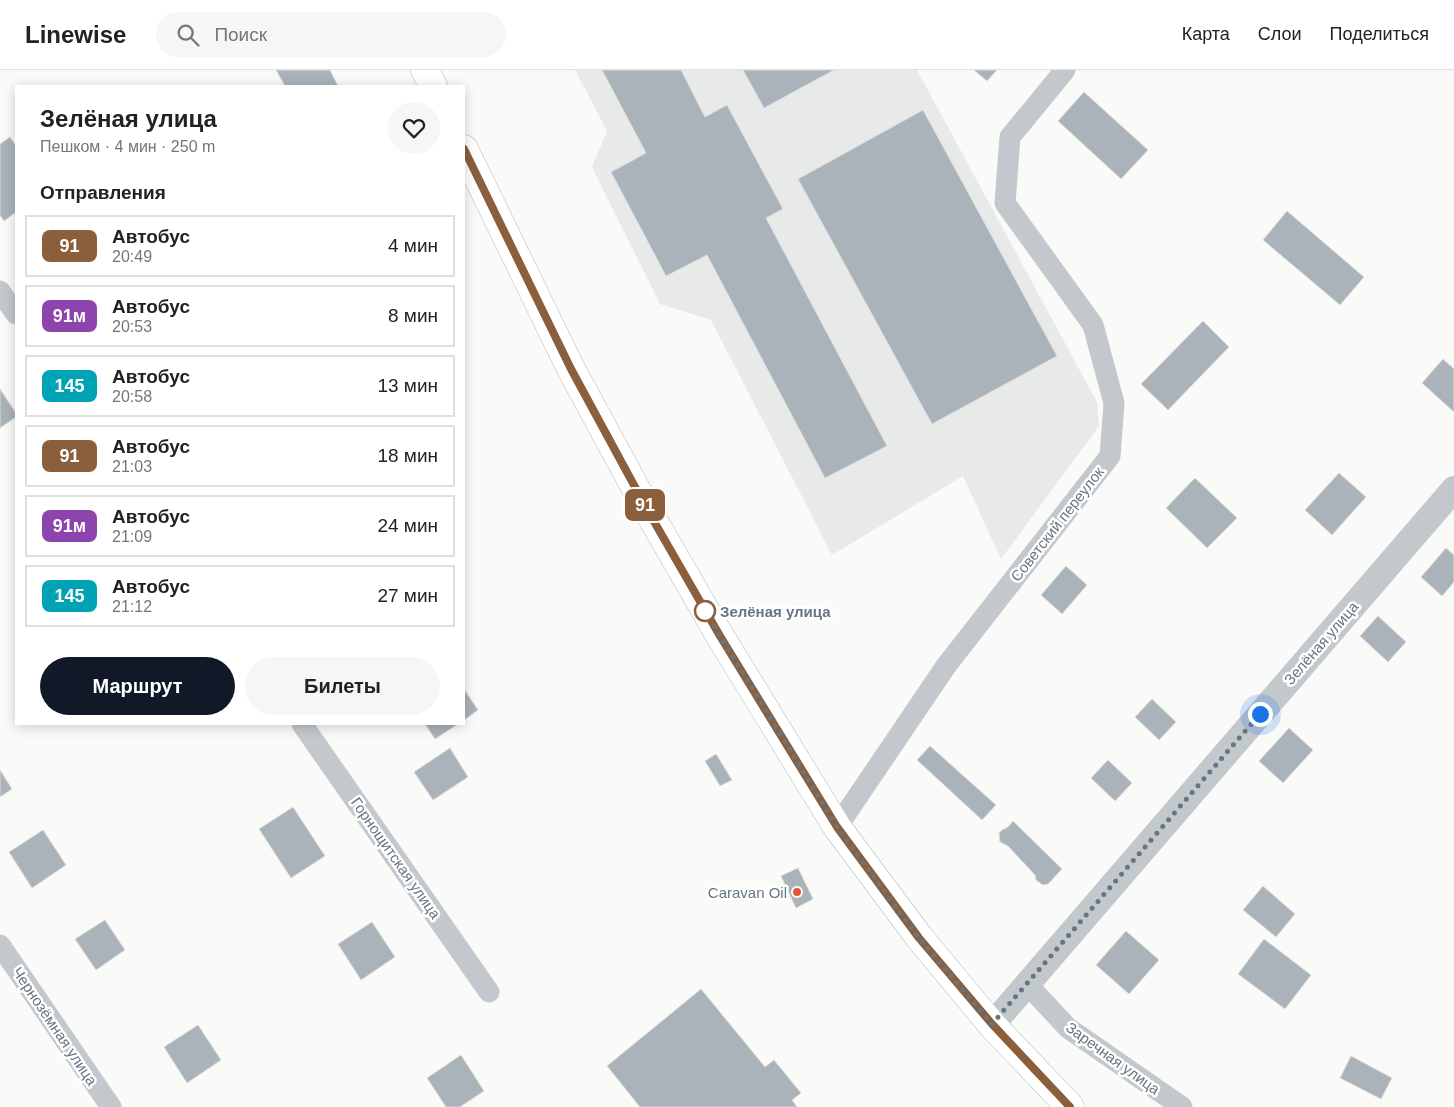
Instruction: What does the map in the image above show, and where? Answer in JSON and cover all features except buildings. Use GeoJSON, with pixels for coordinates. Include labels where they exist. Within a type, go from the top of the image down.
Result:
{"type":"FeatureCollection","features":[{"type":"Feature","properties":{"kind":"main road"},"geometry":{"type":"LineString","coordinates":[[425,70],[432,85]]}},
{"type":"Feature","properties":{"kind":"main road"},"geometry":{"type":"LineString","coordinates":[[465,151],[571,369],[648,511],[720,636],[837,827],[919,938],[992,1024],[1070,1107]]}},
{"type":"Feature","properties":{"kind":"street","name":"Советский переулок"},"geometry":{"type":"LineString","coordinates":[[837,827],[946,666],[1110,456],[1114,403],[1093,325],[1005,203],[1010,138],[1066,70]]}},
{"type":"Feature","properties":{"kind":"street"},"geometry":{"type":"LineString","coordinates":[[0,291],[15,313]]}},
{"type":"Feature","properties":{"kind":"street","name":"Зелёная улица"},"geometry":{"type":"LineString","coordinates":[[992,1024],[1454,489]]}},
{"type":"Feature","properties":{"kind":"street","name":"Горнощитская улица"},"geometry":{"type":"LineString","coordinates":[[303,725],[490,992]]}},
{"type":"Feature","properties":{"kind":"street","name":"Чернозёмная улица"},"geometry":{"type":"LineString","coordinates":[[0,945],[111,1107]]}},
{"type":"Feature","properties":{"kind":"street","name":"Заречная улица"},"geometry":{"type":"LineString","coordinates":[[1027,984],[1068,1028],[1182,1107]]}},
{"type":"Feature","properties":{"kind":"shaded area"},"geometry":{"type":"Polygon","coordinates":[[[575,70],[917,70],[1097,402],[1099,426],[1001,559],[963,476],[832,555],[711,320],[660,304],[592,167],[607,131],[575,70]]]}},
{"type":"Feature","properties":{"kind":"bus line","name":"91"},"geometry":{"type":"LineString","coordinates":[[465,151],[571,369],[648,511],[720,636],[837,827],[919,938],[992,1024],[1070,1107]]}},
{"type":"Feature","properties":{"kind":"place","name":"Зелёная улица"},"geometry":{"type":"Point","coordinates":[705,611]}},
{"type":"Feature","properties":{"kind":"place","name":"Caravan Oil"},"geometry":{"type":"Point","coordinates":[797,892]}},
{"type":"Feature","properties":{"kind":"route"},"geometry":{"type":"LineString","coordinates":[[705,611],[837,827],[919,938],[992,1024],[1260,714]]}}]}
